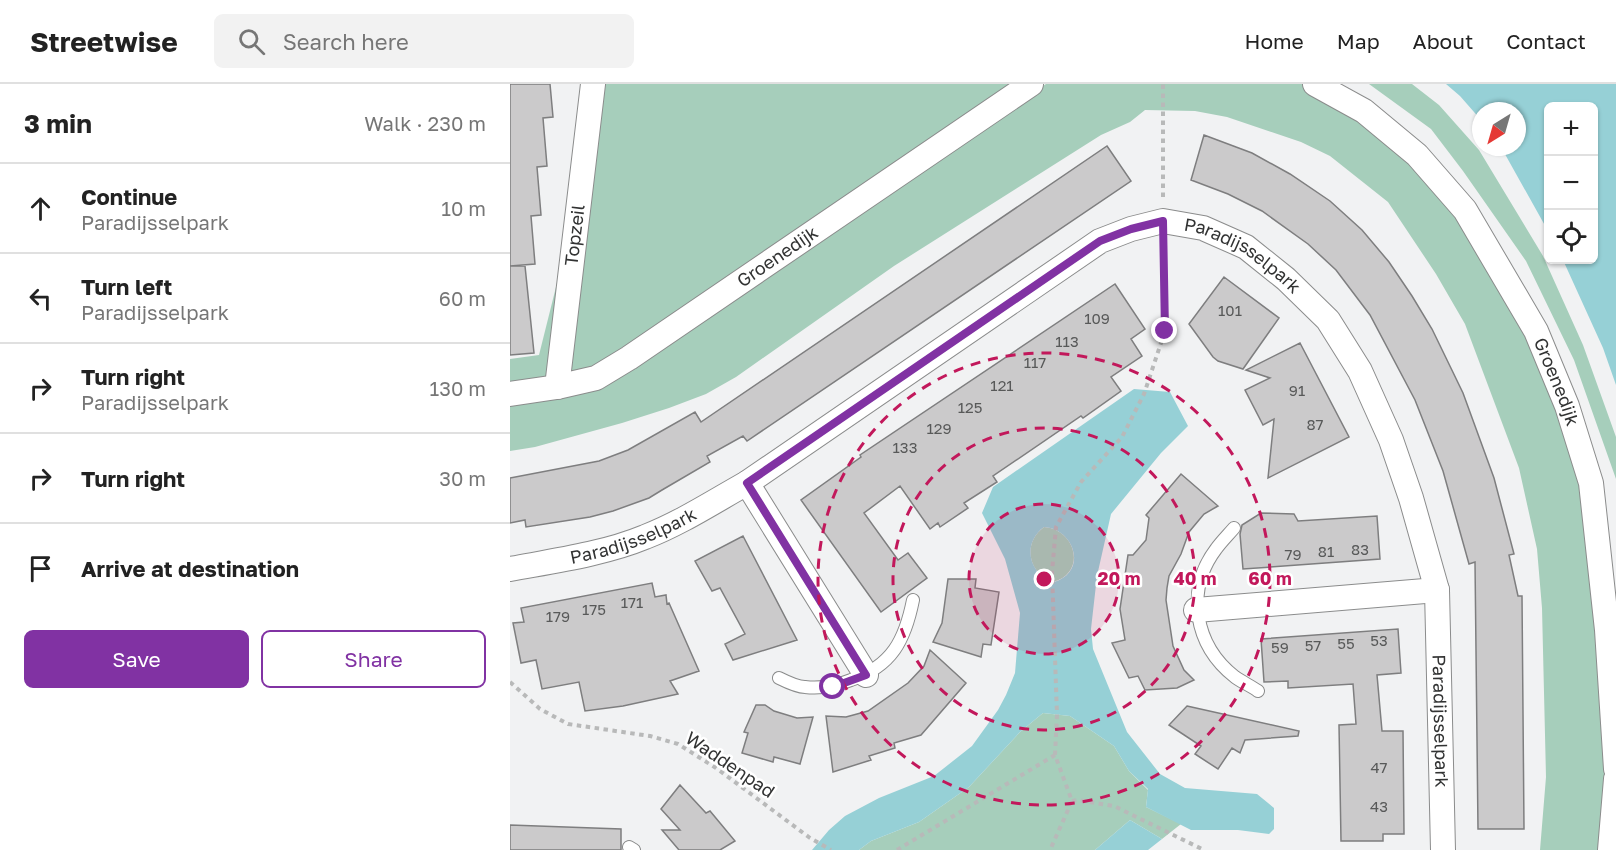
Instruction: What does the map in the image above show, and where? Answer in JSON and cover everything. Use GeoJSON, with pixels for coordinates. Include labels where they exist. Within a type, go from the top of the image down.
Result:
{"type":"FeatureCollection","features":[{"type":"Feature","properties":{"kind":"street","name":"Topzeil"},"geometry":{"type":"LineString","coordinates":[[557,387],[593,84]]}},
{"type":"Feature","properties":{"kind":"street","name":"Groenedijk"},"geometry":{"type":"LineString","coordinates":[[510,394],[596,378],[629,358],[1030,84]]}},
{"type":"Feature","properties":{"kind":"street","name":"Groenedijk"},"geometry":{"type":"LineString","coordinates":[[1315,84],[1364,111],[1417,155],[1465,210],[1536,331],[1567,406],[1591,483],[1607,630],[1616,769]]}},
{"type":"Feature","properties":{"kind":"street","name":"Paradijsselpark"},"geometry":{"type":"LineString","coordinates":[[510,569],[580,556],[643,538],[685,519],[747,483],[1100,241],[1131,229],[1163,221],[1203,228],[1246,247],[1286,279],[1328,320],[1360,370],[1390,440],[1411,498],[1437,590],[1443,850]]}},
{"type":"Feature","properties":{"kind":"street"},"geometry":{"type":"LineString","coordinates":[[747,483],[866,675]]}},
{"type":"Feature","properties":{"kind":"street"},"geometry":{"type":"LineString","coordinates":[[1196,610],[1437,590]]}},
{"type":"Feature","properties":{"kind":"street"},"geometry":{"type":"LineString","coordinates":[[1610,850],[1616,779]]}},
{"type":"Feature","properties":{"kind":"lane"},"geometry":{"type":"LineString","coordinates":[[1234,528],[1215,550],[1200,579],[1196,610],[1203,635],[1219,662],[1235,677],[1258,691]]}},
{"type":"Feature","properties":{"kind":"lane"},"geometry":{"type":"LineString","coordinates":[[779,678],[803,687],[833,687],[866,675],[885,662],[898,645],[908,623],[913,600]]}},
{"type":"Feature","properties":{"kind":"path"},"geometry":{"type":"LineString","coordinates":[[1050,850],[1072,801],[1055,755],[1057,715],[1052,572],[1056,527],[1081,482],[1122,436],[1144,394],[1165,331],[1163,84]]}},
{"type":"Feature","properties":{"kind":"path","name":"Waddenpad"},"geometry":{"type":"LineString","coordinates":[[510,682],[540,709],[568,724],[650,736],[678,744],[716,768],[810,838],[831,850]]}},
{"type":"Feature","properties":{"kind":"path"},"geometry":{"type":"LineString","coordinates":[[897,850],[1055,755]]}},
{"type":"Feature","properties":{"kind":"path"},"geometry":{"type":"LineString","coordinates":[[1072,801],[1114,806],[1204,850]]}},
{"type":"Feature","properties":{"kind":"green space"},"geometry":{"type":"Polygon","coordinates":[[[583,84],[1017,84],[620,352],[584,371],[510,383],[510,359],[539,355],[567,243],[583,84]]]}},
{"type":"Feature","properties":{"kind":"green space"},"geometry":{"type":"Polygon","coordinates":[[[1046,84],[1306,84],[1388,132],[1464,206],[1585,450],[1611,683],[1601,850],[1540,850],[1546,777],[1542,608],[1537,549],[1519,468],[1465,324],[1436,274],[1388,202],[1330,156],[1301,142],[1227,117],[1195,111],[1145,110],[1130,122],[1101,135],[894,266],[736,377],[706,394],[622,423],[535,447],[510,451],[510,403],[556,398],[1046,84]]]}},
{"type":"Feature","properties":{"kind":"green space"},"geometry":{"type":"Polygon","coordinates":[[[1369,84],[1412,84],[1439,105],[1472,142],[1472,156],[1483,156],[1543,256],[1544,264],[1547,264],[1583,345],[1616,437],[1616,479],[1574,360],[1526,261],[1431,129],[1369,84]]]}},
{"type":"Feature","properties":{"kind":"green space"},"geometry":{"type":"Polygon","coordinates":[[[1044,527],[1063,535],[1073,551],[1074,561],[1071,569],[1064,577],[1053,582],[1038,572],[1031,558],[1033,541],[1044,527]]]}},
{"type":"Feature","properties":{"kind":"green space"},"geometry":{"type":"Polygon","coordinates":[[[1043,713],[1070,716],[1114,746],[1129,771],[1148,790],[1146,807],[1181,824],[1162,839],[1130,820],[1095,850],[859,850],[871,841],[919,822],[969,787],[1020,732],[1043,713]]]}},
{"type":"Feature","properties":{"kind":"water"},"geometry":{"type":"Polygon","coordinates":[[[1446,84],[1616,84],[1616,385],[1603,348],[1565,264],[1598,264],[1598,102],[1544,102],[1544,224],[1506,156],[1526,156],[1526,102],[1472,102],[1472,110],[1446,84]]]}},
{"type":"Feature","properties":{"kind":"water"},"geometry":{"type":"Polygon","coordinates":[[[1134,389],[1170,392],[1188,426],[1161,453],[1111,514],[1097,576],[1091,629],[1093,649],[1127,732],[1160,774],[1185,788],[1257,794],[1274,808],[1274,829],[1269,834],[1238,830],[1191,830],[1146,807],[1148,789],[1129,771],[1114,746],[1070,716],[1043,713],[1020,732],[969,787],[919,822],[871,841],[859,850],[812,850],[845,816],[879,798],[934,776],[972,746],[1006,695],[1015,673],[1020,613],[1005,559],[982,513],[993,487],[1134,389]],[[1044,527],[1037,534],[1031,549],[1031,558],[1038,572],[1054,582],[1065,577],[1074,561],[1070,543],[1055,530],[1044,527]]]}},
{"type":"Feature","properties":{"kind":"water"},"geometry":{"type":"Polygon","coordinates":[[[1130,820],[1162,839],[1148,850],[1095,850],[1130,820]]]}},
{"type":"Feature","properties":{"kind":"building"},"geometry":{"type":"Polygon","coordinates":[[[510,84],[550,84],[553,117],[543,118],[547,166],[537,167],[541,215],[531,216],[535,264],[510,266],[510,84]]]}},
{"type":"Feature","properties":{"kind":"building"},"geometry":{"type":"Polygon","coordinates":[[[1204,135],[1252,153],[1290,174],[1330,201],[1362,230],[1389,262],[1412,296],[1432,329],[1463,393],[1494,478],[1514,554],[1509,555],[1518,596],[1522,596],[1524,829],[1478,829],[1475,562],[1469,564],[1443,471],[1415,400],[1370,315],[1336,270],[1308,244],[1262,211],[1228,194],[1191,180],[1204,135]]]}},
{"type":"Feature","properties":{"kind":"building"},"geometry":{"type":"Polygon","coordinates":[[[1107,146],[1131,181],[747,441],[743,436],[707,456],[710,462],[649,498],[613,511],[526,527],[525,520],[510,523],[510,478],[599,461],[628,450],[695,412],[701,422],[1107,146]]]}},
{"type":"Feature","properties":{"kind":"building"},"geometry":{"type":"Polygon","coordinates":[[[510,266],[525,266],[534,353],[510,355],[510,266]]]}},
{"type":"Feature","properties":{"kind":"building"},"geometry":{"type":"Polygon","coordinates":[[[1224,277],[1279,318],[1243,369],[1218,361],[1213,357],[1189,324],[1224,277]]]}},
{"type":"Feature","properties":{"kind":"building"},"geometry":{"type":"Polygon","coordinates":[[[1115,284],[1145,329],[1131,339],[1142,356],[1111,377],[1121,391],[993,476],[997,482],[964,503],[968,508],[940,527],[938,523],[930,529],[900,486],[864,513],[898,560],[908,553],[927,578],[881,612],[801,500],[861,457],[860,455],[1115,284]]]}},
{"type":"Feature","properties":{"kind":"building"},"geometry":{"type":"Polygon","coordinates":[[[1300,343],[1349,437],[1268,478],[1274,419],[1263,425],[1245,390],[1270,378],[1246,370],[1300,343]]]}},
{"type":"Feature","properties":{"kind":"building"},"geometry":{"type":"Polygon","coordinates":[[[1181,474],[1218,506],[1204,514],[1189,532],[1181,554],[1169,576],[1167,588],[1166,600],[1173,646],[1184,670],[1194,680],[1177,688],[1145,690],[1138,676],[1129,678],[1112,643],[1125,640],[1120,609],[1128,555],[1133,555],[1146,540],[1149,518],[1146,515],[1181,474]]]}},
{"type":"Feature","properties":{"kind":"building"},"geometry":{"type":"Polygon","coordinates":[[[1261,513],[1294,514],[1298,521],[1377,516],[1380,559],[1243,569],[1240,534],[1242,525],[1261,513]]]}},
{"type":"Feature","properties":{"kind":"building"},"geometry":{"type":"Polygon","coordinates":[[[743,536],[797,640],[733,660],[725,644],[745,634],[720,588],[712,591],[695,561],[743,536]]]}},
{"type":"Feature","properties":{"kind":"building"},"geometry":{"type":"Polygon","coordinates":[[[948,579],[976,579],[975,588],[999,592],[991,645],[983,644],[981,657],[933,642],[942,623],[948,579]]]}},
{"type":"Feature","properties":{"kind":"building"},"geometry":{"type":"Polygon","coordinates":[[[652,583],[655,597],[666,595],[667,604],[669,603],[699,671],[670,681],[678,694],[623,706],[585,711],[579,682],[542,689],[536,660],[521,663],[513,623],[524,622],[521,608],[652,583]]]}},
{"type":"Feature","properties":{"kind":"building"},"geometry":{"type":"Polygon","coordinates":[[[1398,629],[1401,673],[1377,675],[1382,731],[1403,731],[1404,834],[1383,834],[1383,841],[1341,841],[1339,725],[1356,724],[1353,684],[1288,688],[1288,681],[1264,682],[1261,639],[1398,629]]]}},
{"type":"Feature","properties":{"kind":"building"},"geometry":{"type":"Polygon","coordinates":[[[930,650],[966,683],[921,735],[894,743],[895,748],[869,756],[871,760],[833,772],[826,716],[846,717],[868,711],[908,683],[924,666],[930,650]]]}},
{"type":"Feature","properties":{"kind":"building"},"geometry":{"type":"Polygon","coordinates":[[[756,705],[765,705],[774,711],[797,718],[813,717],[800,764],[774,757],[773,762],[742,753],[748,733],[744,732],[756,705]]]}},
{"type":"Feature","properties":{"kind":"building"},"geometry":{"type":"Polygon","coordinates":[[[1187,706],[1299,731],[1298,736],[1245,740],[1240,753],[1232,748],[1218,769],[1195,754],[1201,746],[1169,725],[1187,706]]]}},
{"type":"Feature","properties":{"kind":"building"},"geometry":{"type":"Polygon","coordinates":[[[680,785],[706,813],[710,811],[735,841],[720,850],[679,850],[662,830],[680,830],[661,809],[680,785]]]}},
{"type":"Feature","properties":{"kind":"building"},"geometry":{"type":"Polygon","coordinates":[[[510,825],[621,829],[621,850],[510,850],[510,825]]]}},
{"type":"Feature","properties":{"kind":"route"},"geometry":{"type":"LineString","coordinates":[[833,687],[866,675],[747,483],[1100,241],[1131,229],[1163,221],[1165,331]]}}]}
